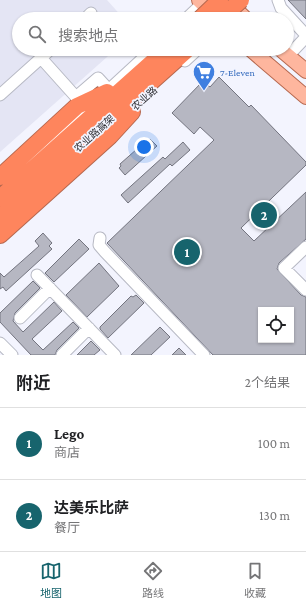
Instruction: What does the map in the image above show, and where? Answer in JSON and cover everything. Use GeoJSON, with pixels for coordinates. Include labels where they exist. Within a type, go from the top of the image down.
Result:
{"type":"FeatureCollection","features":[{"type":"Feature","properties":{"kind":"highway"},"geometry":{"type":"LineString","coordinates":[[202,6],[220,0]]}},
{"type":"Feature","properties":{"kind":"highway","name":"农业路高架"},"geometry":{"type":"LineString","coordinates":[[0,198],[159,56]]}},
{"type":"Feature","properties":{"kind":"highway","name":"农业路高架"},"geometry":{"type":"LineString","coordinates":[[0,217],[180,56]]}},
{"type":"Feature","properties":{"kind":"highway"},"geometry":{"type":"LineString","coordinates":[[0,177],[77,106],[108,91]]}},
{"type":"Feature","properties":{"kind":"highway"},"geometry":{"type":"LineString","coordinates":[[0,235],[110,136],[151,91]]}},
{"type":"Feature","properties":{"kind":"main road"},"geometry":{"type":"LineString","coordinates":[[226,0],[239,12]]}},
{"type":"Feature","properties":{"kind":"main road"},"geometry":{"type":"LineString","coordinates":[[258,56],[306,96]]}},
{"type":"Feature","properties":{"kind":"main road"},"geometry":{"type":"LineString","coordinates":[[288,56],[306,71]]}},
{"type":"Feature","properties":{"kind":"street"},"geometry":{"type":"LineString","coordinates":[[239,12],[250,0]]}},
{"type":"Feature","properties":{"kind":"street"},"geometry":{"type":"LineString","coordinates":[[278,0],[281,8],[285,12]]}},
{"type":"Feature","properties":{"kind":"street"},"geometry":{"type":"LineString","coordinates":[[294,23],[306,36],[294,45]]}},
{"type":"Feature","properties":{"kind":"street"},"geometry":{"type":"LineString","coordinates":[[0,186],[146,56]]}},
{"type":"Feature","properties":{"kind":"street","name":"农业路"},"geometry":{"type":"LineString","coordinates":[[0,227],[190,56]]}},
{"type":"Feature","properties":{"kind":"street"},"geometry":{"type":"LineString","coordinates":[[0,95],[41,58],[76,98],[98,78],[108,91]]}},
{"type":"Feature","properties":{"kind":"street"},"geometry":{"type":"LineString","coordinates":[[100,238],[99,245],[105,252],[204,355]]}},
{"type":"Feature","properties":{"kind":"street"},"geometry":{"type":"LineString","coordinates":[[306,247],[284,268],[306,290]]}},
{"type":"Feature","properties":{"kind":"street"},"geometry":{"type":"LineString","coordinates":[[37,275],[115,355]]}},
{"type":"Feature","properties":{"kind":"street"},"geometry":{"type":"LineString","coordinates":[[20,318],[50,288]]}},
{"type":"Feature","properties":{"kind":"street"},"geometry":{"type":"LineString","coordinates":[[62,355],[89,328]]}},
{"type":"Feature","properties":{"kind":"street"},"geometry":{"type":"LineString","coordinates":[[0,343],[12,355]]}},
{"type":"Feature","properties":{"kind":"shaded area"},"geometry":{"type":"Polygon","coordinates":[[[0,0],[107,0],[118,12],[12,12],[12,56],[108,56],[0,152],[0,0]]]}},
{"type":"Feature","properties":{"kind":"building"},"geometry":{"type":"Polygon","coordinates":[[[288,0],[306,0],[306,19],[288,0]]]}},
{"type":"Feature","properties":{"kind":"building"},"geometry":{"type":"Polygon","coordinates":[[[219,77],[249,107],[251,105],[306,162],[306,165],[241,228],[254,241],[306,192],[306,239],[279,263],[277,269],[301,295],[306,297],[306,355],[213,355],[107,243],[214,140],[200,127],[194,134],[172,113],[203,81],[210,87],[219,77]]]}},
{"type":"Feature","properties":{"kind":"building"},"geometry":{"type":"Polygon","coordinates":[[[150,139],[157,146],[125,175],[119,168],[121,166],[120,164],[150,139]]]}},
{"type":"Feature","properties":{"kind":"building"},"geometry":{"type":"Polygon","coordinates":[[[183,142],[190,150],[172,166],[170,164],[128,203],[121,195],[163,157],[165,159],[183,142]]]}},
{"type":"Feature","properties":{"kind":"building"},"geometry":{"type":"Polygon","coordinates":[[[43,233],[52,243],[49,246],[52,249],[6,291],[3,287],[0,289],[0,273],[4,277],[39,246],[35,241],[43,233]]]}},
{"type":"Feature","properties":{"kind":"building"},"geometry":{"type":"Polygon","coordinates":[[[79,239],[89,249],[54,282],[45,273],[79,239]]]}},
{"type":"Feature","properties":{"kind":"building"},"geometry":{"type":"Polygon","coordinates":[[[99,263],[119,286],[87,317],[66,295],[99,263]]]}},
{"type":"Feature","properties":{"kind":"building"},"geometry":{"type":"Polygon","coordinates":[[[33,281],[40,288],[15,313],[13,321],[23,332],[54,302],[62,311],[32,339],[43,350],[73,322],[79,328],[57,350],[55,355],[31,355],[0,322],[0,313],[33,281]]]}},
{"type":"Feature","properties":{"kind":"building"},"geometry":{"type":"Polygon","coordinates":[[[136,295],[144,303],[108,338],[100,327],[131,296],[133,297],[136,295]]]}},
{"type":"Feature","properties":{"kind":"building"},"geometry":{"type":"Polygon","coordinates":[[[160,327],[170,337],[151,355],[131,355],[160,327]]]}},
{"type":"Feature","properties":{"kind":"building"},"geometry":{"type":"Polygon","coordinates":[[[91,341],[100,350],[94,355],[77,355],[91,341]]]}},
{"type":"Feature","properties":{"kind":"building"},"geometry":{"type":"Polygon","coordinates":[[[179,348],[186,355],[172,355],[179,348]]]}},
{"type":"Feature","properties":{"kind":"place","name":"7-Eleven"},"geometry":{"type":"Point","coordinates":[204,92]}},
{"type":"Feature","properties":{"kind":"place","name":"达美乐比萨"},"geometry":{"type":"Point","coordinates":[264,215]}},
{"type":"Feature","properties":{"kind":"place","name":"Lego"},"geometry":{"type":"Point","coordinates":[187,252]}}]}
